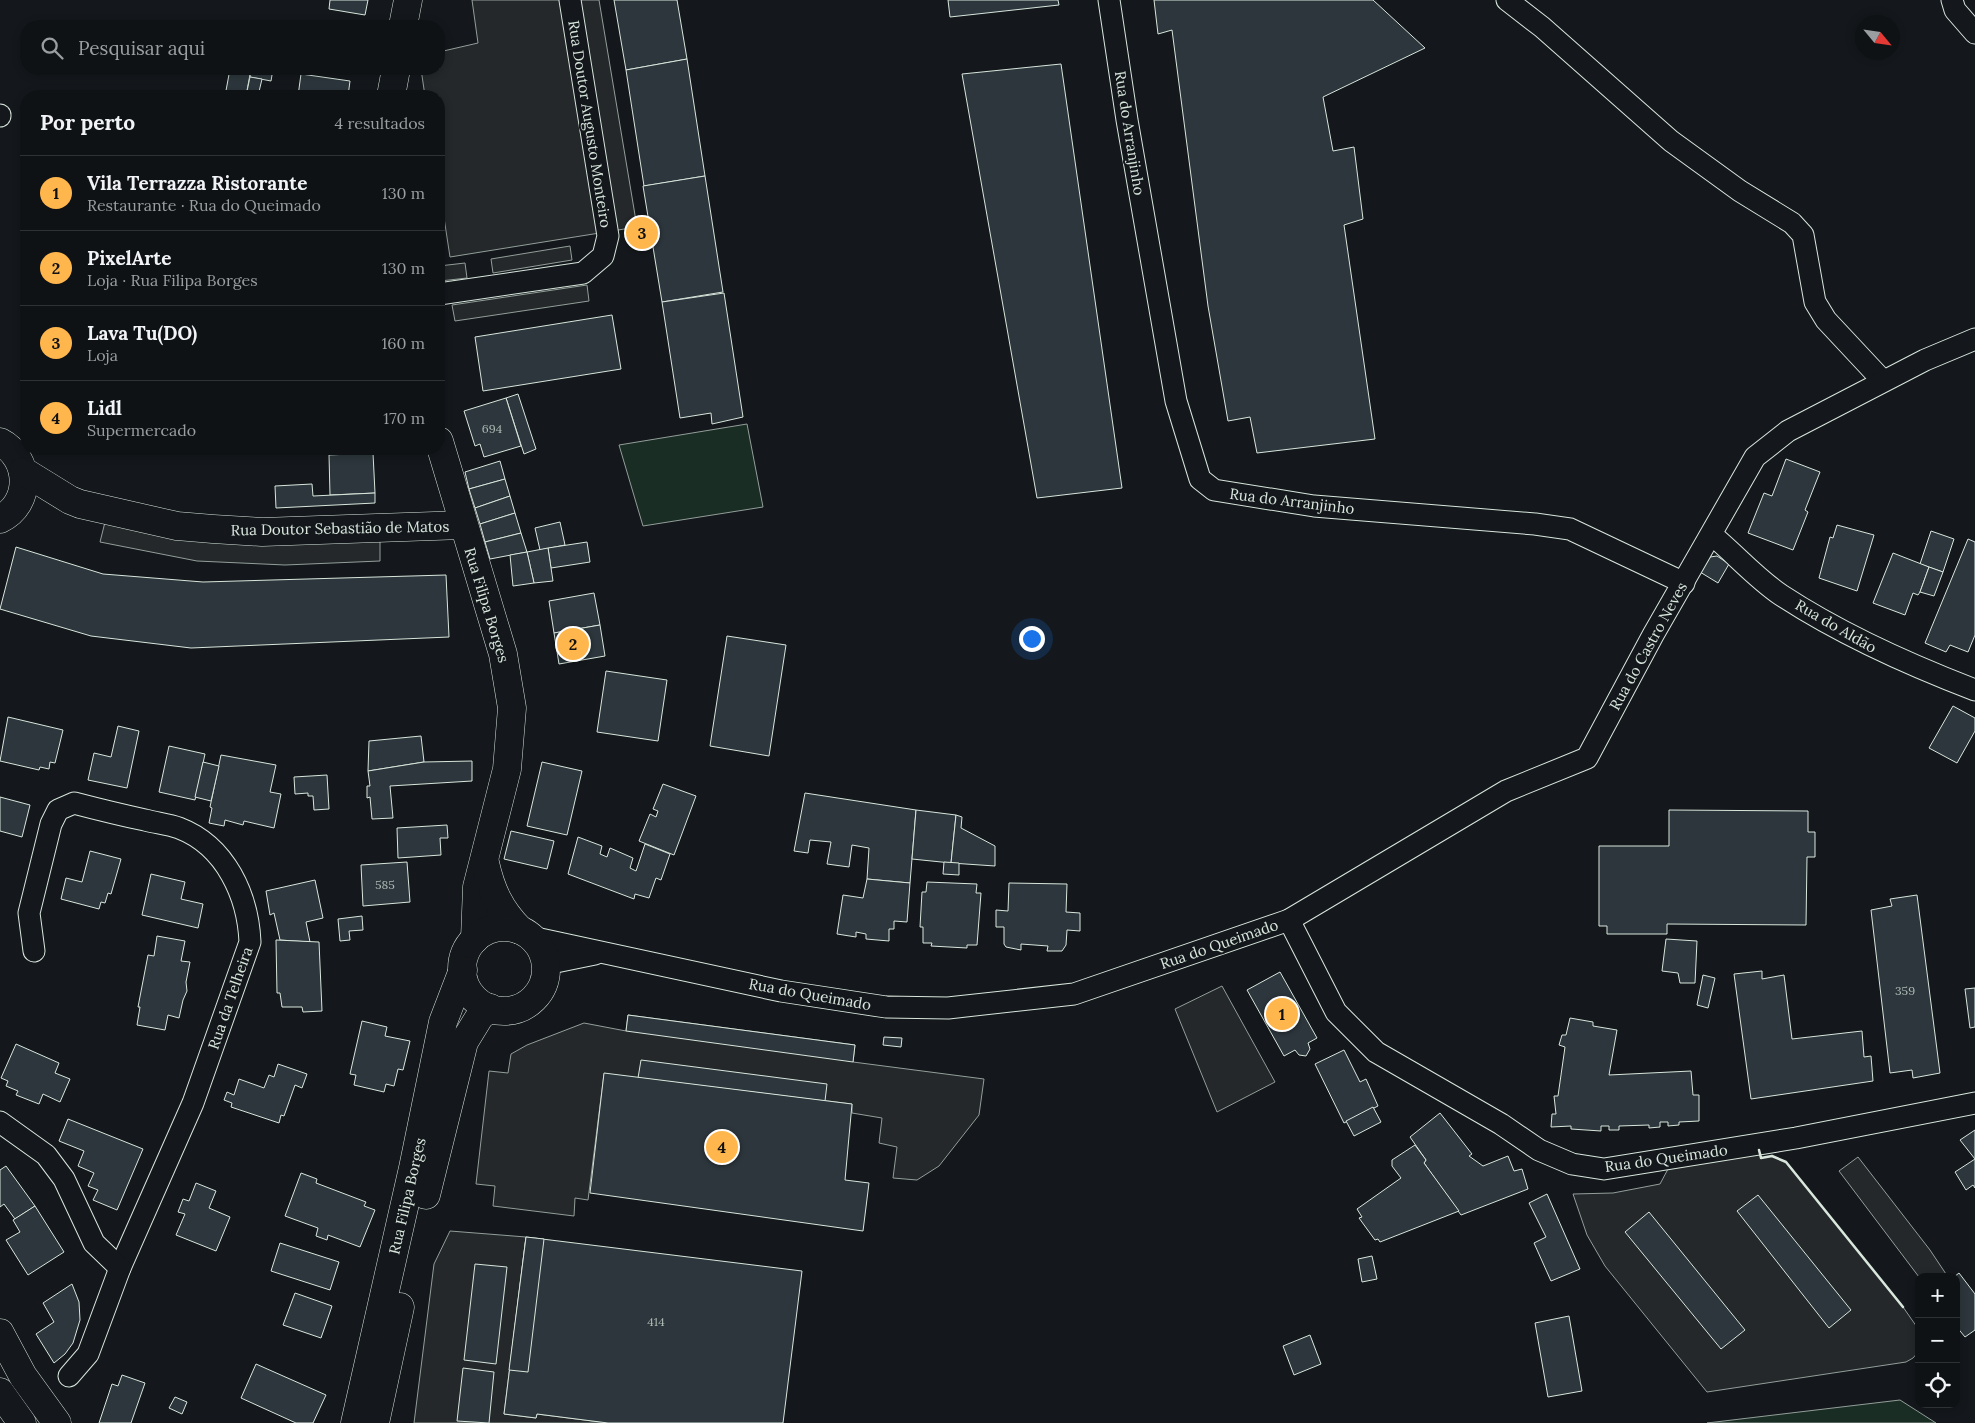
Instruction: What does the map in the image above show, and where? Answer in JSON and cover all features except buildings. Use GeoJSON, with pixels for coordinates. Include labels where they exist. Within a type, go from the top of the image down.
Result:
{"type":"FeatureCollection","features":[{"type":"Feature","properties":{"kind":"main road"},"geometry":{"type":"LineString","coordinates":[[404,20],[408,0]]}},
{"type":"Feature","properties":{"kind":"main road"},"geometry":{"type":"LineString","coordinates":[[392,90],[395,75]]}},
{"type":"Feature","properties":{"kind":"main road"},"geometry":{"type":"LineString","coordinates":[[0,442],[18,457],[23,471],[22,496],[5,518]]}},
{"type":"Feature","properties":{"kind":"main road","name":"Rua Filipa Borges"},"geometry":{"type":"LineString","coordinates":[[443,455],[503,654],[512,708],[507,769],[477,887],[475,939]]}},
{"type":"Feature","properties":{"kind":"main road","name":"Rua Doutor Sebastião de Matos"},"geometry":{"type":"LineString","coordinates":[[23,471],[70,500],[177,526],[262,532],[463,525]]}},
{"type":"Feature","properties":{"kind":"main road","name":"Rua Doutor Sebastião de Matos"},"geometry":{"type":"LineString","coordinates":[[5,518],[70,500]]}},
{"type":"Feature","properties":{"kind":"main road"},"geometry":{"type":"LineString","coordinates":[[484,859],[496,900],[505,914],[526,933],[540,947],[546,964],[544,982],[531,1001],[512,1010],[490,1008],[478,1001],[465,984],[462,970],[465,955],[475,939],[496,928],[508,927],[526,933]]}},
{"type":"Feature","properties":{"kind":"main road","name":"Rua Filipa Borges"},"geometry":{"type":"LineString","coordinates":[[355,1423],[444,1022],[462,970]]}},
{"type":"Feature","properties":{"kind":"main road","name":"Rua Filipa Borges"},"geometry":{"type":"LineString","coordinates":[[375,1423],[415,1240],[464,1042],[480,1016],[490,1008]]}},
{"type":"Feature","properties":{"kind":"main road"},"geometry":{"type":"LineString","coordinates":[[0,1333],[23,1376],[57,1423]]}},
{"type":"Feature","properties":{"kind":"main road"},"geometry":{"type":"LineString","coordinates":[[0,1392],[22,1423]]}},
{"type":"Feature","properties":{"kind":"street","name":"Rua Doutor Augusto Monteiro"},"geometry":{"type":"LineString","coordinates":[[445,293],[583,273],[603,256],[608,236],[570,0]]}},
{"type":"Feature","properties":{"kind":"street","name":"Rua do Arranjinho"},"geometry":{"type":"LineString","coordinates":[[1110,0],[1127,120],[1176,401],[1200,479],[1214,490],[1314,506],[1535,524],[1570,529],[1684,583]]}},
{"type":"Feature","properties":{"kind":"street"},"geometry":{"type":"LineString","coordinates":[[1507,0],[1542,27],[1671,141],[1740,191],[1792,223],[1803,236],[1815,302],[1826,320],[1884,381]]}},
{"type":"Feature","properties":{"kind":"street"},"geometry":{"type":"LineString","coordinates":[[1952,0],[1956,10],[1975,33]]}},
{"type":"Feature","properties":{"kind":"street","name":"Rua do Castro Neves"},"geometry":{"type":"LineString","coordinates":[[1289,920],[1506,791],[1587,758],[1756,457],[1788,431],[1884,381],[1975,339]]}},
{"type":"Feature","properties":{"kind":"street","name":"Rua do Aldão"},"geometry":{"type":"LineString","coordinates":[[1712,535],[1779,593],[1841,631],[1879,651],[1975,690]]}},
{"type":"Feature","properties":{"kind":"street","name":"Rua da Telheira"},"geometry":{"type":"LineString","coordinates":[[34,951],[29,913],[51,824],[58,810],[74,803],[180,828],[208,846],[228,868],[242,895],[249,923],[250,942],[194,1102],[120,1268],[88,1354],[69,1376]]}},
{"type":"Feature","properties":{"kind":"street","name":"Rua do Queimado"},"geometry":{"type":"LineString","coordinates":[[526,933],[781,992],[886,1007],[948,1008],[1074,994],[1289,920],[1336,1012],[1376,1052],[1501,1124],[1540,1150],[1572,1164],[1604,1169],[1796,1138],[1975,1102]]}},
{"type":"Feature","properties":{"kind":"street","name":"Rua do Queimado"},"geometry":{"type":"LineString","coordinates":[[546,964],[605,952]]}},
{"type":"Feature","properties":{"kind":"street"},"geometry":{"type":"LineString","coordinates":[[4,1128],[46,1155],[64,1178],[94,1243],[120,1268]]}},
{"type":"Feature","properties":{"kind":"green space"},"geometry":{"type":"Polygon","coordinates":[[[747,424],[763,507],[643,526],[619,445],[747,424]]]}},
{"type":"Feature","properties":{"kind":"green space"},"geometry":{"type":"Polygon","coordinates":[[[1900,1400],[1936,1423],[1707,1423],[1900,1400]]]}},
{"type":"Feature","properties":{"kind":"shaded area"},"geometry":{"type":"Polygon","coordinates":[[[472,0],[599,0],[637,227],[450,257],[445,224],[445,90],[424,90],[422,75],[445,75],[445,51],[478,43],[472,0]]]}},
{"type":"Feature","properties":{"kind":"shaded area"},"geometry":{"type":"Polygon","coordinates":[[[570,246],[572,260],[493,273],[491,259],[570,246]]]}},
{"type":"Feature","properties":{"kind":"shaded area"},"geometry":{"type":"Polygon","coordinates":[[[465,263],[467,278],[445,280],[445,265],[465,263]]]}},
{"type":"Feature","properties":{"kind":"shaded area"},"geometry":{"type":"Polygon","coordinates":[[[587,285],[589,301],[455,321],[452,305],[587,285]]]}},
{"type":"Feature","properties":{"kind":"shaded area"},"geometry":{"type":"Polygon","coordinates":[[[105,522],[380,541],[380,561],[285,565],[197,561],[100,542],[105,522]]]}},
{"type":"Feature","properties":{"kind":"shaded area"},"geometry":{"type":"Polygon","coordinates":[[[1222,986],[1275,1082],[1217,1112],[1175,1009],[1222,986]]]}},
{"type":"Feature","properties":{"kind":"shaded area"},"geometry":{"type":"Polygon","coordinates":[[[628,1015],[855,1045],[853,1062],[984,1079],[979,1115],[939,1166],[917,1180],[893,1178],[897,1147],[879,1143],[882,1118],[852,1113],[852,1104],[604,1074],[588,1200],[575,1198],[574,1216],[493,1206],[495,1186],[476,1184],[489,1071],[508,1073],[511,1054],[527,1045],[584,1023],[626,1031],[628,1015]]]}},
{"type":"Feature","properties":{"kind":"shaded area"},"geometry":{"type":"Polygon","coordinates":[[[1759,1150],[1761,1158],[1772,1156],[1786,1162],[1915,1324],[1915,1356],[1906,1362],[1707,1392],[1605,1266],[1587,1235],[1573,1194],[1613,1193],[1660,1184],[1668,1169],[1759,1150]]]}},
{"type":"Feature","properties":{"kind":"shaded area"},"geometry":{"type":"Polygon","coordinates":[[[1858,1157],[1930,1250],[1945,1273],[1916,1273],[1839,1171],[1858,1157]]]}},
{"type":"Feature","properties":{"kind":"shaded area"},"geometry":{"type":"Polygon","coordinates":[[[450,1231],[526,1237],[504,1414],[536,1418],[537,1414],[608,1423],[414,1423],[434,1264],[450,1231]]]}},
{"type":"Feature","properties":{"kind":"wall"},"geometry":{"type":"LineString","coordinates":[[1759,1150],[1761,1158],[1772,1156],[1786,1162],[1903,1307]]}},
{"type":"Feature","properties":{"kind":"place","name":"Lava Tu(DO)"},"geometry":{"type":"Point","coordinates":[642,233]}},
{"type":"Feature","properties":{"kind":"place","name":"PixelArte"},"geometry":{"type":"Point","coordinates":[573,644]}},
{"type":"Feature","properties":{"kind":"place","name":"Vila Terrazza Ristorante"},"geometry":{"type":"Point","coordinates":[1282,1014]}},
{"type":"Feature","properties":{"kind":"place","name":"Lidl"},"geometry":{"type":"Point","coordinates":[722,1147]}}]}
